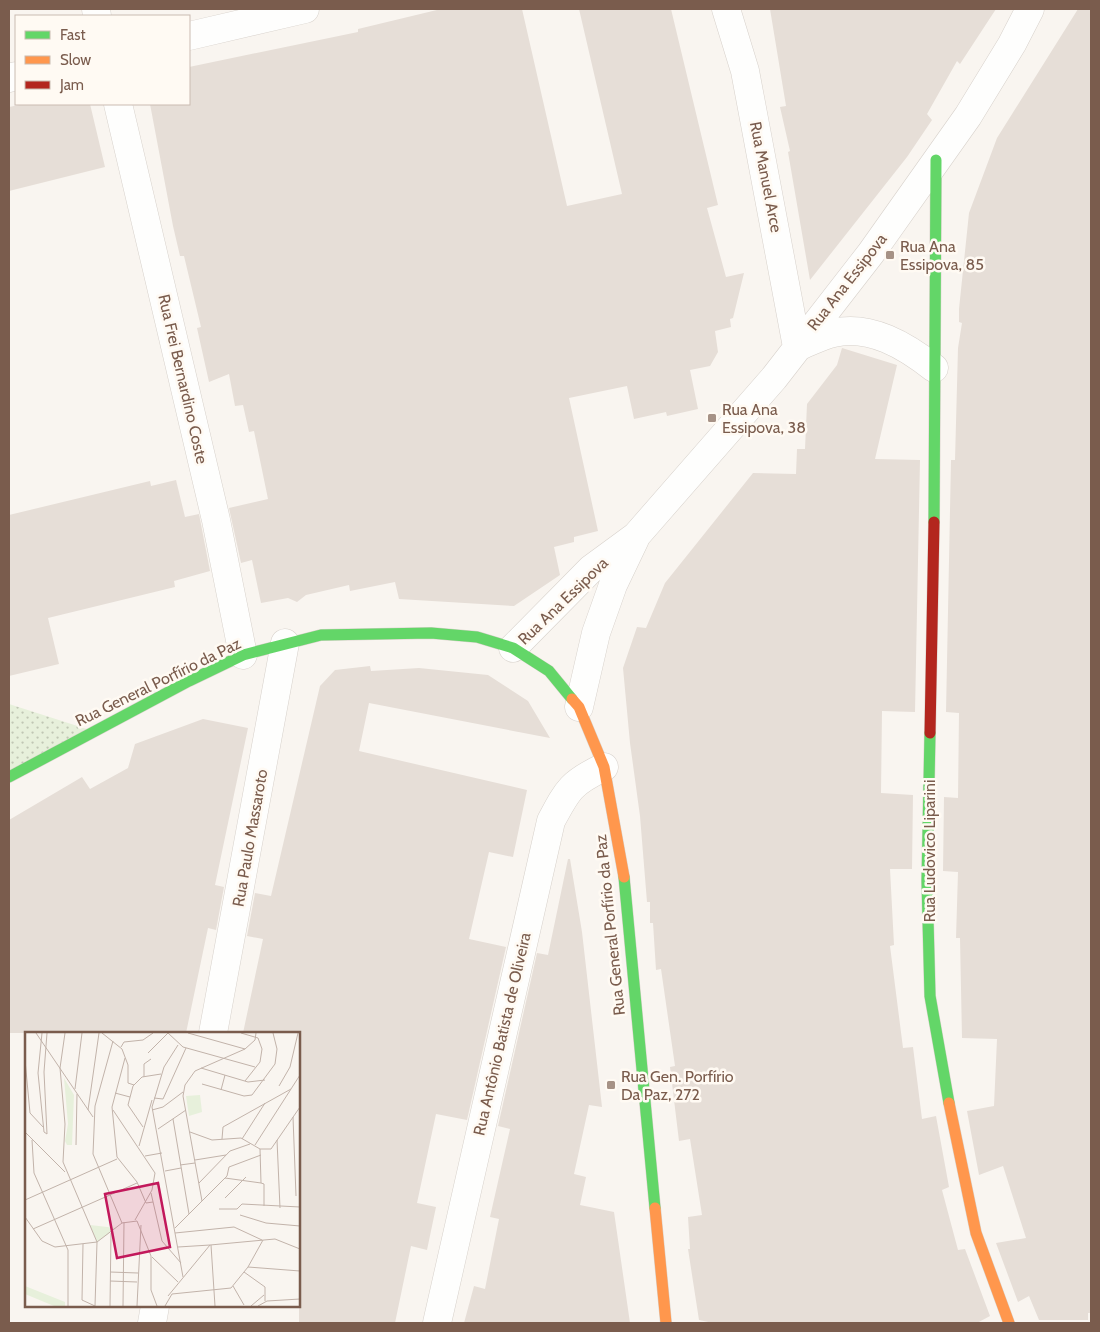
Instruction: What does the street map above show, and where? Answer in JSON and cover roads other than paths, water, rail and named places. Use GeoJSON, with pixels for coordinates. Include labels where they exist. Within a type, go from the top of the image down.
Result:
{"type":"FeatureCollection","features":[{"type":"Feature","properties":{"kind":"street"},"geometry":{"type":"LineString","coordinates":[[190,36],[305,9]]}},
{"type":"Feature","properties":{"kind":"street","name":"Rua Manuel Arce"},"geometry":{"type":"LineString","coordinates":[[726,9],[745,71],[797,347]]}},
{"type":"Feature","properties":{"kind":"street","name":"Rua Ana Essipova"},"geometry":{"type":"LineString","coordinates":[[513,648],[591,569],[636,536],[774,378],[871,253],[936,160],[972,108],[1012,44],[1030,9]]}},
{"type":"Feature","properties":{"kind":"street","name":"Rua Frei Bernardino Coste"},"geometry":{"type":"LineString","coordinates":[[118,105],[216,520],[243,656]]}},
{"type":"Feature","properties":{"kind":"street","name":"Rua Ludovico Liparini"},"geometry":{"type":"LineString","coordinates":[[936,160],[934,368],[936,436],[927,881],[930,996],[962,1172],[976,1234],[1009,1323]]}},
{"type":"Feature","properties":{"kind":"street"},"geometry":{"type":"LineString","coordinates":[[797,347],[833,333],[858,331],[890,339],[916,354],[934,368]]}},
{"type":"Feature","properties":{"kind":"street","name":"Rua Ana Essipova"},"geometry":{"type":"LineString","coordinates":[[579,708],[596,633],[613,586],[636,536]]}},
{"type":"Feature","properties":{"kind":"street","name":"Rua General Porfírio da Paz"},"geometry":{"type":"LineString","coordinates":[[9,778],[189,681],[243,656],[285,643],[321,635],[431,633],[477,637],[513,648],[549,671],[579,708],[604,767],[623,867],[666,1323]]}},
{"type":"Feature","properties":{"kind":"street","name":"Rua Paulo Massaroto"},"geometry":{"type":"LineString","coordinates":[[213,1032],[285,643]]}},
{"type":"Feature","properties":{"kind":"street","name":"Rua Antônio Batista de Oliveira"},"geometry":{"type":"LineString","coordinates":[[438,1323],[551,821],[563,798],[578,780],[604,767]]}},
{"type":"Feature","properties":{"kind":"street"},"geometry":{"type":"LineString","coordinates":[[152,1323],[155,1307]]}},
{"type":"Feature","properties":{"kind":"place","name":"Rua Ana Essipova, 85"},"geometry":{"type":"Point","coordinates":[890,255]}},
{"type":"Feature","properties":{"kind":"place","name":"Rua Ana Essipova, 38"},"geometry":{"type":"Point","coordinates":[712,418]}},
{"type":"Feature","properties":{"kind":"place","name":"Rua Gen. Porfírio Da Paz, 272"},"geometry":{"type":"Point","coordinates":[611,1085]}}]}
